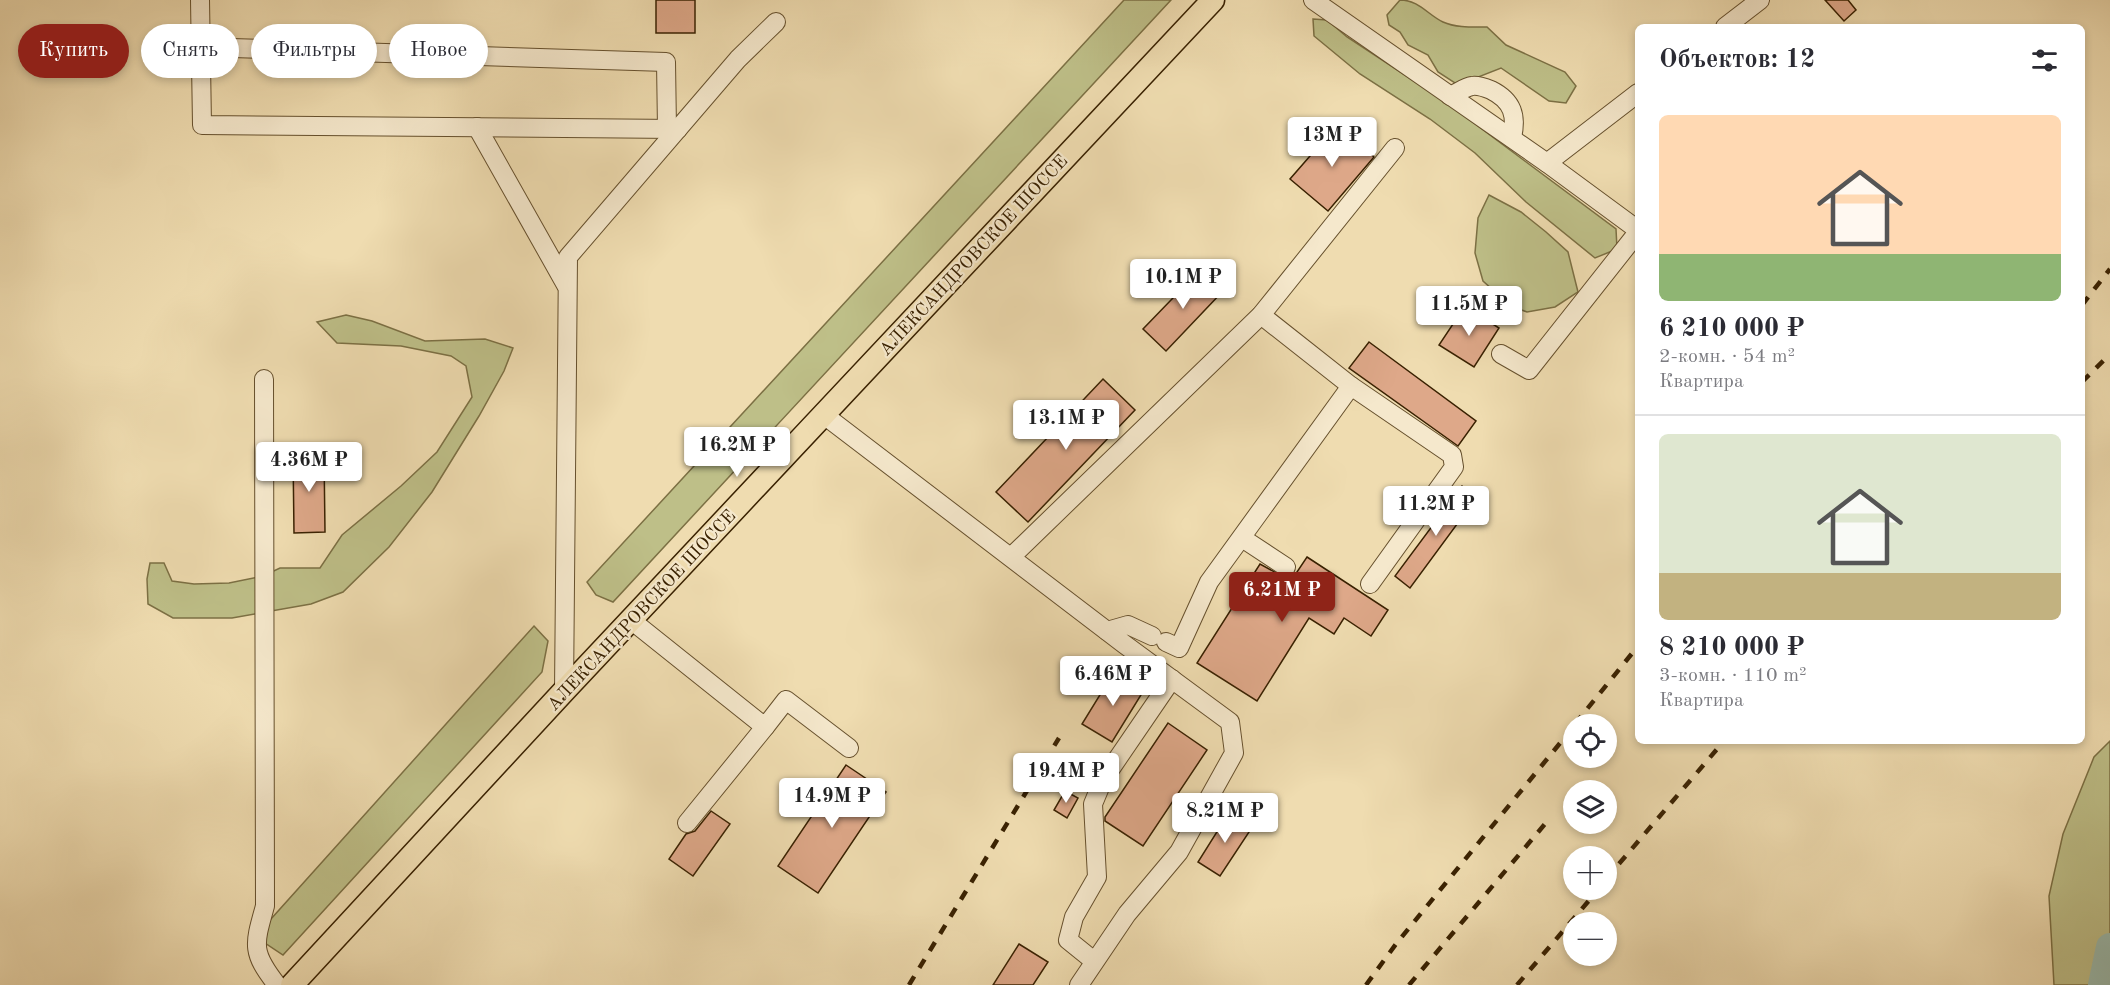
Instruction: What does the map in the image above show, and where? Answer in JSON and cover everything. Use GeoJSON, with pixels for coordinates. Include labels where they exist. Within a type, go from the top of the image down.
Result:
{"type":"FeatureCollection","features":[{"type":"Feature","properties":{"kind":"main road","name":"АЛЕКСАНДРОВСКОЕ ШОССЕ"},"geometry":{"type":"LineString","coordinates":[[292,985],[564,691],[1213,0]]}},
{"type":"Feature","properties":{"kind":"lane"},"geometry":{"type":"LineString","coordinates":[[200,0],[200,24]]}},
{"type":"Feature","properties":{"kind":"lane"},"geometry":{"type":"LineString","coordinates":[[1313,0],[1512,138],[1635,229]]}},
{"type":"Feature","properties":{"kind":"lane"},"geometry":{"type":"LineString","coordinates":[[1729,24],[1760,0]]}},
{"type":"Feature","properties":{"kind":"lane"},"geometry":{"type":"LineString","coordinates":[[564,691],[568,257],[672,129],[776,21]]}},
{"type":"Feature","properties":{"kind":"lane"},"geometry":{"type":"LineString","coordinates":[[239,48],[666,62],[672,129]]}},
{"type":"Feature","properties":{"kind":"lane"},"geometry":{"type":"LineString","coordinates":[[201,78],[202,125],[672,129]]}},
{"type":"Feature","properties":{"kind":"lane"},"geometry":{"type":"LineString","coordinates":[[1450,96],[1473,86],[1500,94],[1510,105],[1515,124],[1512,138]]}},
{"type":"Feature","properties":{"kind":"lane"},"geometry":{"type":"LineString","coordinates":[[1547,163],[1635,95]]}},
{"type":"Feature","properties":{"kind":"lane"},"geometry":{"type":"LineString","coordinates":[[477,127],[567,287]]}},
{"type":"Feature","properties":{"kind":"lane"},"geometry":{"type":"LineString","coordinates":[[1011,557],[1261,315],[1395,148]]}},
{"type":"Feature","properties":{"kind":"lane"},"geometry":{"type":"LineString","coordinates":[[1501,354],[1529,370],[1635,235]]}},
{"type":"Feature","properties":{"kind":"lane"},"geometry":{"type":"LineString","coordinates":[[1261,315],[1351,387],[1452,455],[1454,467],[1370,584]]}},
{"type":"Feature","properties":{"kind":"lane"},"geometry":{"type":"LineString","coordinates":[[264,379],[265,906],[256,938],[261,964],[277,985]]}},
{"type":"Feature","properties":{"kind":"lane"},"geometry":{"type":"LineString","coordinates":[[1107,631],[1128,625],[1179,648],[1209,582],[1351,387]]}},
{"type":"Feature","properties":{"kind":"lane"},"geometry":{"type":"LineString","coordinates":[[824,415],[1230,722],[1233,753],[1179,852],[1127,914],[1079,985]]}},
{"type":"Feature","properties":{"kind":"lane"},"geometry":{"type":"LineString","coordinates":[[1242,537],[1286,567]]}},
{"type":"Feature","properties":{"kind":"lane"},"geometry":{"type":"LineString","coordinates":[[631,620],[765,727]]}},
{"type":"Feature","properties":{"kind":"lane"},"geometry":{"type":"LineString","coordinates":[[1094,961],[1068,940],[1074,917],[1096,877],[1093,804],[1103,780],[1172,679]]}},
{"type":"Feature","properties":{"kind":"lane"},"geometry":{"type":"LineString","coordinates":[[687,823],[786,700],[849,748]]}},
{"type":"Feature","properties":{"kind":"green space"},"geometry":{"type":"Polygon","coordinates":[[[1124,0],[1171,0],[613,602],[596,595],[587,582],[1124,0]]]}},
{"type":"Feature","properties":{"kind":"green space"},"geometry":{"type":"Polygon","coordinates":[[[1400,0],[1413,2],[1448,24],[1487,27],[1506,45],[1565,72],[1576,86],[1566,103],[1549,101],[1501,68],[1458,85],[1438,72],[1428,55],[1408,45],[1400,32],[1389,25],[1387,15],[1400,0]]]}},
{"type":"Feature","properties":{"kind":"green space"},"geometry":{"type":"Polygon","coordinates":[[[1313,19],[1327,20],[1347,37],[1443,100],[1616,229],[1617,249],[1595,258],[1526,202],[1475,153],[1430,119],[1360,74],[1314,36],[1313,19]]]}},
{"type":"Feature","properties":{"kind":"green space"},"geometry":{"type":"Polygon","coordinates":[[[1489,195],[1521,212],[1568,252],[1578,292],[1555,307],[1527,312],[1511,306],[1483,281],[1475,253],[1478,218],[1489,195]]]}},
{"type":"Feature","properties":{"kind":"green space"},"geometry":{"type":"Polygon","coordinates":[[[346,315],[372,321],[425,341],[485,339],[513,348],[504,371],[479,416],[432,492],[389,547],[343,592],[311,604],[232,618],[173,618],[148,604],[147,579],[150,563],[164,563],[172,581],[194,584],[229,583],[263,576],[280,568],[320,568],[342,535],[401,486],[437,452],[472,397],[466,366],[451,356],[401,346],[337,343],[317,322],[346,315]]]}},
{"type":"Feature","properties":{"kind":"green space"},"geometry":{"type":"Polygon","coordinates":[[[534,626],[548,641],[542,672],[283,955],[265,943],[262,929],[534,626]]]}},
{"type":"Feature","properties":{"kind":"green space"},"geometry":{"type":"Polygon","coordinates":[[[2110,741],[2110,985],[2054,985],[2049,896],[2063,834],[2094,757],[2110,741]]]}},
{"type":"Feature","properties":{"kind":"building"},"geometry":{"type":"Polygon","coordinates":[[[656,0],[695,0],[695,33],[656,33],[656,0]]]}},
{"type":"Feature","properties":{"kind":"building"},"geometry":{"type":"Polygon","coordinates":[[[1825,0],[1848,0],[1856,10],[1844,21],[1825,0]]]}},
{"type":"Feature","properties":{"kind":"building"},"geometry":{"type":"Polygon","coordinates":[[[1337,125],[1374,157],[1328,211],[1290,179],[1337,125]]]}},
{"type":"Feature","properties":{"kind":"building"},"geometry":{"type":"Polygon","coordinates":[[[1200,270],[1223,291],[1166,351],[1143,329],[1200,270]]]}},
{"type":"Feature","properties":{"kind":"building"},"geometry":{"type":"Polygon","coordinates":[[[1465,306],[1499,328],[1474,367],[1439,345],[1465,306]]]}},
{"type":"Feature","properties":{"kind":"building"},"geometry":{"type":"Polygon","coordinates":[[[1369,342],[1476,421],[1458,446],[1349,368],[1369,342]]]}},
{"type":"Feature","properties":{"kind":"building"},"geometry":{"type":"Polygon","coordinates":[[[1103,379],[1135,410],[1028,522],[996,492],[1103,379]]]}},
{"type":"Feature","properties":{"kind":"building"},"geometry":{"type":"Polygon","coordinates":[[[293,453],[324,453],[325,532],[294,533],[293,453]]]}},
{"type":"Feature","properties":{"kind":"building"},"geometry":{"type":"Polygon","coordinates":[[[1462,486],[1477,497],[1410,588],[1395,576],[1462,486]]]}},
{"type":"Feature","properties":{"kind":"building"},"geometry":{"type":"Polygon","coordinates":[[[1307,557],[1388,610],[1371,636],[1344,618],[1334,634],[1309,618],[1257,701],[1197,663],[1260,564],[1291,581],[1307,557]]]}},
{"type":"Feature","properties":{"kind":"building"},"geometry":{"type":"Polygon","coordinates":[[[1114,672],[1144,690],[1112,742],[1082,724],[1114,672]]]}},
{"type":"Feature","properties":{"kind":"building"},"geometry":{"type":"Polygon","coordinates":[[[1168,723],[1207,750],[1143,846],[1105,821],[1105,817],[1168,723]]]}},
{"type":"Feature","properties":{"kind":"building"},"geometry":{"type":"Polygon","coordinates":[[[846,765],[886,792],[818,893],[778,866],[846,765]]]}},
{"type":"Feature","properties":{"kind":"building"},"geometry":{"type":"Polygon","coordinates":[[[1065,791],[1078,798],[1067,818],[1054,810],[1065,791]]]}},
{"type":"Feature","properties":{"kind":"building"},"geometry":{"type":"Polygon","coordinates":[[[711,811],[730,824],[693,876],[669,859],[686,834],[695,831],[711,811]]]}},
{"type":"Feature","properties":{"kind":"building"},"geometry":{"type":"Polygon","coordinates":[[[1230,811],[1253,826],[1220,876],[1198,862],[1230,811]]]}},
{"type":"Feature","properties":{"kind":"building"},"geometry":{"type":"Polygon","coordinates":[[[1019,944],[1048,962],[1033,985],[993,985],[1019,944]]]}},
{"type":"Feature","properties":{"kind":"waterway"},"geometry":{"type":"LineString","coordinates":[[2102,985],[2110,947]]}},
{"type":"Feature","properties":{"kind":"railway"},"geometry":{"type":"LineString","coordinates":[[2085,301],[2110,269]]}},
{"type":"Feature","properties":{"kind":"railway"},"geometry":{"type":"LineString","coordinates":[[2085,379],[2110,354]]}},
{"type":"Feature","properties":{"kind":"railway"},"geometry":{"type":"LineString","coordinates":[[1583,714],[1635,650]]}},
{"type":"Feature","properties":{"kind":"railway"},"geometry":{"type":"LineString","coordinates":[[909,985],[1059,738]]}},
{"type":"Feature","properties":{"kind":"railway"},"geometry":{"type":"LineString","coordinates":[[1366,985],[1396,944],[1563,739]]}},
{"type":"Feature","properties":{"kind":"railway"},"geometry":{"type":"LineString","coordinates":[[1617,866],[1721,744]]}},
{"type":"Feature","properties":{"kind":"railway"},"geometry":{"type":"LineString","coordinates":[[1409,985],[1550,818]]}},
{"type":"Feature","properties":{"kind":"railway"},"geometry":{"type":"LineString","coordinates":[[1517,985],[1589,900]]}}]}
